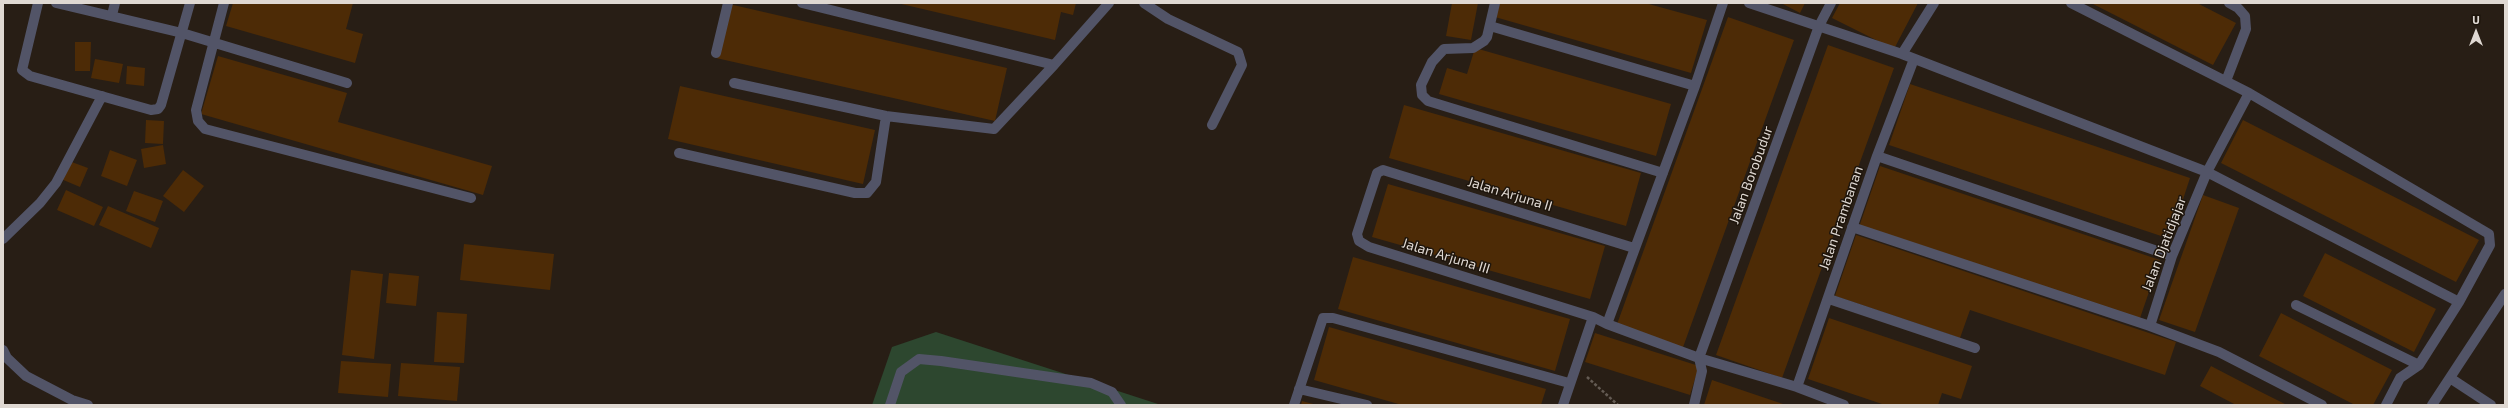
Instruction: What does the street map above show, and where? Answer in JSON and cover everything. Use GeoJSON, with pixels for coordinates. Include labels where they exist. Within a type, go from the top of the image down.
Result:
{"type":"FeatureCollection","features":[{"type":"Feature","properties":{"kind":"street"},"geometry":{"type":"LineString","coordinates":[[38,3],[22,70],[30,76],[151,110],[158,109],[161,104],[190,3]]}},
{"type":"Feature","properties":{"kind":"street"},"geometry":{"type":"LineString","coordinates":[[56,3],[112,15],[182,33],[214,44],[347,83]]}},
{"type":"Feature","properties":{"kind":"street"},"geometry":{"type":"LineString","coordinates":[[112,15],[115,3]]}},
{"type":"Feature","properties":{"kind":"street"},"geometry":{"type":"LineString","coordinates":[[224,3],[196,110],[198,121],[205,129],[471,198]]}},
{"type":"Feature","properties":{"kind":"street"},"geometry":{"type":"LineString","coordinates":[[716,53],[728,3]]}},
{"type":"Feature","properties":{"kind":"street"},"geometry":{"type":"LineString","coordinates":[[802,3],[1054,66]]}},
{"type":"Feature","properties":{"kind":"street"},"geometry":{"type":"LineString","coordinates":[[734,83],[886,116],[994,128],[1054,66],[1109,3]]}},
{"type":"Feature","properties":{"kind":"street"},"geometry":{"type":"LineString","coordinates":[[1144,3],[1168,19],[1238,52],[1242,65],[1212,125]]}},
{"type":"Feature","properties":{"kind":"street"},"geometry":{"type":"LineString","coordinates":[[1495,3],[1488,37],[1478,47],[1444,49],[1432,62],[1420,85],[1422,95],[1428,101],[1663,173]]}},
{"type":"Feature","properties":{"kind":"street"},"geometry":{"type":"LineString","coordinates":[[1607,324],[1695,86],[1723,3]]}},
{"type":"Feature","properties":{"kind":"street"},"geometry":{"type":"LineString","coordinates":[[1749,3],[1902,54],[2207,172],[2459,302]]}},
{"type":"Feature","properties":{"kind":"street","name":"Jalan Borobudur"},"geometry":{"type":"LineString","coordinates":[[1700,358],[1819,26],[1831,3]]}},
{"type":"Feature","properties":{"kind":"street"},"geometry":{"type":"LineString","coordinates":[[1902,54],[1934,3]]}},
{"type":"Feature","properties":{"kind":"street"},"geometry":{"type":"LineString","coordinates":[[2071,3],[2249,93],[2489,234],[2490,245],[2459,302],[2419,365],[2400,378],[2386,405]]}},
{"type":"Feature","properties":{"kind":"street"},"geometry":{"type":"LineString","coordinates":[[2226,81],[2246,29],[2245,16],[2238,8],[2229,3]]}},
{"type":"Feature","properties":{"kind":"street"},"geometry":{"type":"LineString","coordinates":[[1490,26],[1695,86]]}},
{"type":"Feature","properties":{"kind":"street","name":"Jalan Prambanan"},"geometry":{"type":"LineString","coordinates":[[1797,388],[1829,299],[1877,156],[1914,59]]}},
{"type":"Feature","properties":{"kind":"street","name":"Jalan Djatidjajar"},"geometry":{"type":"LineString","coordinates":[[2150,326],[2172,256],[2207,172],[2249,93]]}},
{"type":"Feature","properties":{"kind":"street"},"geometry":{"type":"LineString","coordinates":[[3,239],[40,203],[54,186],[102,96]]}},
{"type":"Feature","properties":{"kind":"street"},"geometry":{"type":"LineString","coordinates":[[679,153],[855,193],[867,192],[876,182],[886,116]]}},
{"type":"Feature","properties":{"kind":"street"},"geometry":{"type":"LineString","coordinates":[[1877,156],[2172,256]]}},
{"type":"Feature","properties":{"kind":"street","name":"Jalan Arjuna II"},"geometry":{"type":"LineString","coordinates":[[1377,173],[1383,170],[1392,171],[1634,248]]}},
{"type":"Feature","properties":{"kind":"street","name":"Jalan Arjuna III"},"geometry":{"type":"LineString","coordinates":[[1377,173],[1357,234],[1359,240],[1369,247],[1594,317]]}},
{"type":"Feature","properties":{"kind":"street"},"geometry":{"type":"LineString","coordinates":[[1852,227],[2150,326],[2219,352],[2322,405]]}},
{"type":"Feature","properties":{"kind":"street"},"geometry":{"type":"LineString","coordinates":[[2432,405],[2505,294]]}},
{"type":"Feature","properties":{"kind":"street"},"geometry":{"type":"LineString","coordinates":[[1829,299],[1974,348]]}},
{"type":"Feature","properties":{"kind":"street"},"geometry":{"type":"LineString","coordinates":[[2296,305],[2419,365]]}},
{"type":"Feature","properties":{"kind":"street"},"geometry":{"type":"LineString","coordinates":[[1563,405],[1569,383],[1594,317],[1607,324],[1700,358],[1797,388],[1844,405]]}},
{"type":"Feature","properties":{"kind":"street"},"geometry":{"type":"LineString","coordinates":[[1294,405],[1323,318],[1333,318],[1569,383]]}},
{"type":"Feature","properties":{"kind":"street"},"geometry":{"type":"LineString","coordinates":[[3,350],[7,358],[26,376],[72,400],[88,405]]}},
{"type":"Feature","properties":{"kind":"street"},"geometry":{"type":"LineString","coordinates":[[1694,405],[1702,371],[1700,358]]}},
{"type":"Feature","properties":{"kind":"street"},"geometry":{"type":"LineString","coordinates":[[890,405],[901,372],[919,359],[1091,383],[1112,392],[1121,405]]}},
{"type":"Feature","properties":{"kind":"street"},"geometry":{"type":"LineString","coordinates":[[2450,378],[2491,405]]}},
{"type":"Feature","properties":{"kind":"street"},"geometry":{"type":"LineString","coordinates":[[1299,389],[1367,405]]}},
{"type":"Feature","properties":{"kind":"path"},"geometry":{"type":"LineString","coordinates":[[1575,366],[1618,405]]}},
{"type":"Feature","properties":{"kind":"green space"},"geometry":{"type":"Polygon","coordinates":[[[936,332],[1158,405],[872,405],[892,347],[936,332]]]}},
{"type":"Feature","properties":{"kind":"building"},"geometry":{"type":"Polygon","coordinates":[[[233,3],[353,3],[346,29],[363,34],[355,63],[226,26],[233,3]]]}},
{"type":"Feature","properties":{"kind":"building"},"geometry":{"type":"Polygon","coordinates":[[[897,3],[1076,3],[1073,15],[1061,12],[1055,40],[897,3]]]}},
{"type":"Feature","properties":{"kind":"building"},"geometry":{"type":"Polygon","coordinates":[[[1452,3],[1478,3],[1471,40],[1446,36],[1452,3]]]}},
{"type":"Feature","properties":{"kind":"building"},"geometry":{"type":"Polygon","coordinates":[[[1499,3],[1645,3],[1707,20],[1691,73],[1495,17],[1499,3]]]}},
{"type":"Feature","properties":{"kind":"building"},"geometry":{"type":"Polygon","coordinates":[[[1781,3],[1805,3],[1800,13],[1781,3]]]}},
{"type":"Feature","properties":{"kind":"building"},"geometry":{"type":"Polygon","coordinates":[[[1840,3],[1918,3],[1894,49],[1832,18],[1840,3]]]}},
{"type":"Feature","properties":{"kind":"building"},"geometry":{"type":"Polygon","coordinates":[[[2091,3],[2197,3],[2236,23],[2213,65],[2091,3]]]}},
{"type":"Feature","properties":{"kind":"building"},"geometry":{"type":"Polygon","coordinates":[[[729,4],[1007,68],[995,121],[716,58],[729,4]]]}},
{"type":"Feature","properties":{"kind":"building"},"geometry":{"type":"Polygon","coordinates":[[[1728,17],[1794,40],[1682,350],[1616,327],[1728,17]]]}},
{"type":"Feature","properties":{"kind":"building"},"geometry":{"type":"Polygon","coordinates":[[[75,42],[91,42],[90,71],[75,71],[75,42]]]}},
{"type":"Feature","properties":{"kind":"building"},"geometry":{"type":"Polygon","coordinates":[[[1828,45],[1894,68],[1782,378],[1716,355],[1828,45]]]}},
{"type":"Feature","properties":{"kind":"building"},"geometry":{"type":"Polygon","coordinates":[[[1475,48],[1671,104],[1656,156],[1439,94],[1447,68],[1467,74],[1475,48]]]}},
{"type":"Feature","properties":{"kind":"building"},"geometry":{"type":"Polygon","coordinates":[[[218,56],[347,93],[338,122],[492,166],[483,195],[201,114],[218,56]]]}},
{"type":"Feature","properties":{"kind":"building"},"geometry":{"type":"Polygon","coordinates":[[[95,59],[123,64],[119,83],[91,78],[95,59]]]}},
{"type":"Feature","properties":{"kind":"building"},"geometry":{"type":"Polygon","coordinates":[[[127,66],[145,68],[144,86],[126,84],[127,66]]]}},
{"type":"Feature","properties":{"kind":"building"},"geometry":{"type":"Polygon","coordinates":[[[1910,84],[2190,178],[2170,239],[1889,145],[1910,84]]]}},
{"type":"Feature","properties":{"kind":"building"},"geometry":{"type":"Polygon","coordinates":[[[680,86],[875,130],[863,184],[668,139],[680,86]]]}},
{"type":"Feature","properties":{"kind":"building"},"geometry":{"type":"Polygon","coordinates":[[[1404,105],[1641,173],[1626,226],[1389,158],[1404,105]]]}},
{"type":"Feature","properties":{"kind":"building"},"geometry":{"type":"Polygon","coordinates":[[[146,120],[164,121],[163,144],[145,143],[146,120]]]}},
{"type":"Feature","properties":{"kind":"building"},"geometry":{"type":"Polygon","coordinates":[[[2243,120],[2479,240],[2456,282],[2221,163],[2243,120]]]}},
{"type":"Feature","properties":{"kind":"building"},"geometry":{"type":"Polygon","coordinates":[[[163,145],[166,164],[144,168],[141,149],[163,145]]]}},
{"type":"Feature","properties":{"kind":"building"},"geometry":{"type":"Polygon","coordinates":[[[110,150],[137,160],[127,186],[101,176],[110,150]]]}},
{"type":"Feature","properties":{"kind":"building"},"geometry":{"type":"Polygon","coordinates":[[[69,161],[88,168],[80,187],[61,179],[69,161]]]}},
{"type":"Feature","properties":{"kind":"building"},"geometry":{"type":"Polygon","coordinates":[[[1880,166],[2160,260],[2139,321],[1859,227],[1880,166]]]}},
{"type":"Feature","properties":{"kind":"building"},"geometry":{"type":"Polygon","coordinates":[[[183,170],[204,186],[184,212],[163,196],[183,170]]]}},
{"type":"Feature","properties":{"kind":"building"},"geometry":{"type":"Polygon","coordinates":[[[1388,184],[1605,246],[1590,299],[1372,237],[1388,184]]]}},
{"type":"Feature","properties":{"kind":"building"},"geometry":{"type":"Polygon","coordinates":[[[66,190],[103,207],[94,226],[57,210],[66,190]]]}},
{"type":"Feature","properties":{"kind":"building"},"geometry":{"type":"Polygon","coordinates":[[[134,191],[163,201],[155,222],[126,211],[134,191]]]}},
{"type":"Feature","properties":{"kind":"building"},"geometry":{"type":"Polygon","coordinates":[[[2203,195],[2239,208],[2195,332],[2159,320],[2203,195]]]}},
{"type":"Feature","properties":{"kind":"building"},"geometry":{"type":"Polygon","coordinates":[[[108,206],[159,228],[151,248],[99,225],[108,206]]]}},
{"type":"Feature","properties":{"kind":"building"},"geometry":{"type":"Polygon","coordinates":[[[1856,235],[2176,342],[2165,375],[1970,310],[1960,338],[1835,296],[1856,235]]]}},
{"type":"Feature","properties":{"kind":"building"},"geometry":{"type":"Polygon","coordinates":[[[464,244],[554,254],[550,290],[460,280],[464,244]]]}},
{"type":"Feature","properties":{"kind":"building"},"geometry":{"type":"Polygon","coordinates":[[[2325,253],[2436,309],[2414,352],[2303,296],[2325,253]]]}},
{"type":"Feature","properties":{"kind":"building"},"geometry":{"type":"Polygon","coordinates":[[[1353,257],[1570,319],[1555,371],[1338,309],[1353,257]]]}},
{"type":"Feature","properties":{"kind":"building"},"geometry":{"type":"Polygon","coordinates":[[[351,270],[383,274],[374,359],[342,355],[351,270]]]}},
{"type":"Feature","properties":{"kind":"building"},"geometry":{"type":"Polygon","coordinates":[[[389,273],[419,276],[416,306],[386,303],[389,273]]]}},
{"type":"Feature","properties":{"kind":"building"},"geometry":{"type":"Polygon","coordinates":[[[437,312],[467,314],[464,363],[434,362],[437,312]]]}},
{"type":"Feature","properties":{"kind":"building"},"geometry":{"type":"Polygon","coordinates":[[[2281,313],[2392,370],[2373,405],[2355,405],[2259,356],[2281,313]]]}},
{"type":"Feature","properties":{"kind":"building"},"geometry":{"type":"Polygon","coordinates":[[[1829,318],[1972,366],[1961,399],[1942,393],[1938,405],[1885,405],[1808,379],[1829,318]]]}},
{"type":"Feature","properties":{"kind":"building"},"geometry":{"type":"Polygon","coordinates":[[[1329,327],[1546,389],[1541,405],[1402,405],[1314,380],[1329,327]]]}},
{"type":"Feature","properties":{"kind":"building"},"geometry":{"type":"Polygon","coordinates":[[[1595,333],[1699,366],[1690,395],[1585,362],[1595,333]]]}},
{"type":"Feature","properties":{"kind":"building"},"geometry":{"type":"Polygon","coordinates":[[[341,361],[391,364],[388,397],[338,393],[341,361]]]}},
{"type":"Feature","properties":{"kind":"building"},"geometry":{"type":"Polygon","coordinates":[[[401,363],[460,367],[457,401],[398,396],[401,363]]]}},
{"type":"Feature","properties":{"kind":"building"},"geometry":{"type":"Polygon","coordinates":[[[2211,366],[2287,405],[2236,405],[2200,386],[2211,366]]]}},
{"type":"Feature","properties":{"kind":"building"},"geometry":{"type":"Polygon","coordinates":[[[1712,380],[1786,405],[1704,405],[1712,380]]]}},
{"type":"Feature","properties":{"kind":"building"},"geometry":{"type":"Polygon","coordinates":[[[1302,401],[1317,405],[1301,405],[1302,401]]]}}]}
